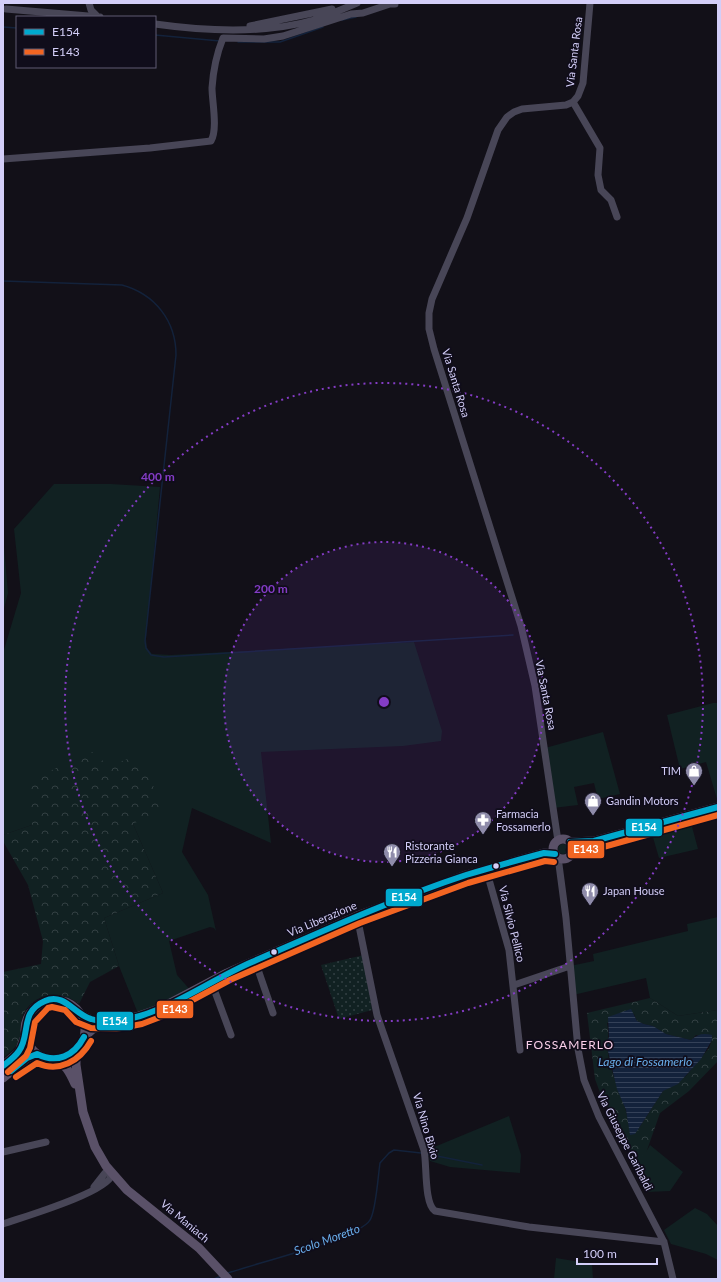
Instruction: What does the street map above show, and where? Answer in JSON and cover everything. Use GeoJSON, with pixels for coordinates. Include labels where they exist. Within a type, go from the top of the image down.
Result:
{"type":"FeatureCollection","features":[{"type":"Feature","properties":{"kind":"main road"},"geometry":{"type":"LineString","coordinates":[[561,850],[718,807]]}},
{"type":"Feature","properties":{"kind":"main road","name":"Via Liberazione"},"geometry":{"type":"LineString","coordinates":[[84,1037],[93,1029],[154,1011],[211,981],[358,916],[444,883],[486,869],[544,853],[561,850]]}},
{"type":"Feature","properties":{"kind":"main road"},"geometry":{"type":"LineString","coordinates":[[3,1066],[19,1052],[25,1036],[25,1027],[30,1012],[44,1001],[57,1000],[69,1003],[81,1016],[84,1022],[84,1037],[76,1050],[65,1058],[51,1060],[37,1054],[28,1043],[25,1036]]}},
{"type":"Feature","properties":{"kind":"main road","name":"Via Liberazione"},"geometry":{"type":"LineString","coordinates":[[81,1016],[92,1020],[116,1021]]}},
{"type":"Feature","properties":{"kind":"main road","name":"Via Maniach"},"geometry":{"type":"LineString","coordinates":[[76,1050],[80,1101]]}},
{"type":"Feature","properties":{"kind":"main road"},"geometry":{"type":"LineString","coordinates":[[3,1078],[27,1058],[37,1054]]}},
{"type":"Feature","properties":{"kind":"main road","name":"Via Maniach"},"geometry":{"type":"LineString","coordinates":[[51,1060],[62,1063],[69,1071],[92,1138],[102,1159],[112,1174],[123,1186],[189,1239],[221,1270],[228,1279]]}},
{"type":"Feature","properties":{"kind":"street"},"geometry":{"type":"LineString","coordinates":[[89,3],[91,10],[98,16]]}},
{"type":"Feature","properties":{"kind":"street"},"geometry":{"type":"LineString","coordinates":[[156,24],[200,29],[234,29],[282,24],[314,20],[335,8],[354,3]]}},
{"type":"Feature","properties":{"kind":"street"},"geometry":{"type":"LineString","coordinates":[[335,8],[357,3]]}},
{"type":"Feature","properties":{"kind":"street","name":"Via Santa Rosa"},"geometry":{"type":"LineString","coordinates":[[561,850],[556,830],[535,686],[521,626],[434,349],[429,329],[429,313],[432,299],[467,218],[502,122],[511,114],[522,109],[566,105],[573,102],[582,90],[590,3]]}},
{"type":"Feature","properties":{"kind":"street"},"geometry":{"type":"LineString","coordinates":[[3,159],[150,148],[211,141],[213,137],[214,116],[212,87],[222,41],[226,37],[264,39],[283,36],[351,14],[363,13],[390,4],[395,4]]}},
{"type":"Feature","properties":{"kind":"street"},"geometry":{"type":"LineString","coordinates":[[6,9],[98,16]]}},
{"type":"Feature","properties":{"kind":"street"},"geometry":{"type":"LineString","coordinates":[[282,24],[283,36]]}},
{"type":"Feature","properties":{"kind":"street"},"geometry":{"type":"LineString","coordinates":[[573,102],[600,148],[598,175],[601,190],[611,200],[617,217]]}},
{"type":"Feature","properties":{"kind":"street","name":"Via Giuseppe Garibaldi"},"geometry":{"type":"LineString","coordinates":[[561,850],[570,966],[580,1064],[588,1092],[664,1242],[673,1279]]}},
{"type":"Feature","properties":{"kind":"street","name":"Via Silvio Pellico"},"geometry":{"type":"LineString","coordinates":[[486,869],[509,950],[520,1050]]}},
{"type":"Feature","properties":{"kind":"street","name":"Via Nino Bixio"},"geometry":{"type":"LineString","coordinates":[[358,916],[377,1015],[424,1150],[428,1200],[430,1206],[435,1211],[529,1227],[664,1242]]}},
{"type":"Feature","properties":{"kind":"street"},"geometry":{"type":"LineString","coordinates":[[255,961],[273,1013]]}},
{"type":"Feature","properties":{"kind":"street"},"geometry":{"type":"LineString","coordinates":[[514,985],[570,966]]}},
{"type":"Feature","properties":{"kind":"street"},"geometry":{"type":"LineString","coordinates":[[211,981],[231,1035]]}},
{"type":"Feature","properties":{"kind":"street"},"geometry":{"type":"LineString","coordinates":[[3,1152],[46,1142]]}},
{"type":"Feature","properties":{"kind":"street","name":"Via Maniach"},"geometry":{"type":"LineString","coordinates":[[102,1159],[102,1177]]}},
{"type":"Feature","properties":{"kind":"street"},"geometry":{"type":"LineString","coordinates":[[3,1224],[76,1199],[90,1192],[107,1183],[112,1174],[105,1173],[90,1192]]}},
{"type":"Feature","properties":{"kind":"street","name":"Via Maniach"},"geometry":{"type":"LineString","coordinates":[[107,1183],[123,1186]]}},
{"type":"Feature","properties":{"kind":"green space"},"geometry":{"type":"Polygon","coordinates":[[[54,484],[111,484],[160,487],[146,639],[147,648],[152,654],[171,655],[414,642],[442,731],[441,741],[403,746],[261,752],[271,843],[192,808],[182,852],[208,895],[216,931],[214,928],[210,927],[169,941],[177,975],[192,992],[139,1016],[119,966],[104,918],[163,893],[133,824],[32,825],[3,835],[3,653],[21,593],[14,529],[54,484]]]}},
{"type":"Feature","properties":{"kind":"green space"},"geometry":{"type":"Polygon","coordinates":[[[3,535],[8,593],[3,612],[3,535]]]}},
{"type":"Feature","properties":{"kind":"green space"},"geometry":{"type":"Polygon","coordinates":[[[718,703],[717,799],[706,762],[680,769],[667,715],[718,703]]]}},
{"type":"Feature","properties":{"kind":"green space"},"geometry":{"type":"Polygon","coordinates":[[[603,732],[620,794],[598,799],[594,783],[574,787],[578,805],[553,808],[545,748],[603,732]]]}},
{"type":"Feature","properties":{"kind":"green space"},"geometry":{"type":"Polygon","coordinates":[[[91,751],[109,766],[133,757],[147,772],[163,808],[133,824],[163,893],[104,918],[119,966],[90,982],[79,1004],[72,999],[56,995],[40,998],[33,1002],[23,1015],[19,1042],[13,1050],[3,1058],[3,972],[41,964],[43,941],[28,885],[3,841],[3,835],[32,825],[28,782],[91,751]]]}},
{"type":"Feature","properties":{"kind":"green space"},"geometry":{"type":"Polygon","coordinates":[[[691,823],[698,849],[659,858],[652,834],[691,823]]]}},
{"type":"Feature","properties":{"kind":"green space"},"geometry":{"type":"Polygon","coordinates":[[[563,844],[568,849],[563,854],[558,849],[563,844]]]}},
{"type":"Feature","properties":{"kind":"green space"},"geometry":{"type":"Polygon","coordinates":[[[718,917],[718,1010],[678,1016],[650,998],[646,978],[573,995],[570,966],[594,961],[593,954],[688,931],[687,924],[718,917]]]}},
{"type":"Feature","properties":{"kind":"green space"},"geometry":{"type":"Polygon","coordinates":[[[364,955],[372,1010],[339,1019],[321,965],[364,955]]]}},
{"type":"Feature","properties":{"kind":"green space"},"geometry":{"type":"Polygon","coordinates":[[[650,998],[678,1016],[718,1010],[718,1061],[689,1091],[660,1113],[646,1153],[641,1156],[633,1157],[602,1098],[595,1079],[587,1013],[650,998]],[[634,1014],[607,1023],[609,1060],[626,1110],[629,1128],[639,1128],[663,1091],[686,1076],[709,1048],[712,1040],[696,1035],[691,1040],[666,1034],[653,1026],[637,1021],[634,1014]]]}},
{"type":"Feature","properties":{"kind":"green space"},"geometry":{"type":"Polygon","coordinates":[[[509,1116],[521,1155],[520,1173],[450,1167],[430,1161],[427,1150],[509,1116]]]}},
{"type":"Feature","properties":{"kind":"green space"},"geometry":{"type":"Polygon","coordinates":[[[650,1145],[683,1172],[670,1191],[647,1192],[631,1158],[644,1153],[650,1145]]]}},
{"type":"Feature","properties":{"kind":"green space"},"geometry":{"type":"Polygon","coordinates":[[[695,1208],[707,1214],[718,1226],[718,1260],[706,1254],[671,1244],[664,1230],[695,1208]]]}},
{"type":"Feature","properties":{"kind":"green space"},"geometry":{"type":"Polygon","coordinates":[[[556,1258],[592,1264],[593,1279],[554,1279],[556,1258]]]}},
{"type":"Feature","properties":{"kind":"water","name":"Lago di Fossamerlo"},"geometry":{"type":"Polygon","coordinates":[[[631,1009],[637,1021],[653,1026],[666,1034],[691,1040],[698,1035],[709,1034],[712,1035],[712,1040],[701,1059],[678,1084],[663,1091],[635,1134],[630,1135],[626,1110],[617,1089],[606,1043],[609,1037],[608,1017],[631,1009]]]}},
{"type":"Feature","properties":{"kind":"waterway"},"geometry":{"type":"LineString","coordinates":[[342,20],[356,17]]}},
{"type":"Feature","properties":{"kind":"waterway"},"geometry":{"type":"LineString","coordinates":[[3,27],[16,28]]}},
{"type":"Feature","properties":{"kind":"waterway"},"geometry":{"type":"LineString","coordinates":[[238,42],[280,42],[323,27]]}},
{"type":"Feature","properties":{"kind":"waterway"},"geometry":{"type":"LineString","coordinates":[[156,35],[220,41]]}},
{"type":"Feature","properties":{"kind":"waterway"},"geometry":{"type":"LineString","coordinates":[[3,281],[122,285],[134,289],[154,302],[168,320],[175,343],[176,355],[145,641],[146,648],[151,655],[164,657],[513,635]]}},
{"type":"Feature","properties":{"kind":"waterway","name":"Scolo Moretto"},"geometry":{"type":"LineString","coordinates":[[228,1273],[305,1250],[347,1235],[362,1227],[370,1220],[372,1216],[380,1163],[389,1153],[394,1150],[421,1153]]}},
{"type":"Feature","properties":{"kind":"waterway","name":"Scolo Moretto"},"geometry":{"type":"LineString","coordinates":[[427,1154],[482,1165]]}},
{"type":"Feature","properties":{"kind":"waterway","name":"Scolo Moretto"},"geometry":{"type":"LineString","coordinates":[[214,1279],[221,1276]]}},
{"type":"Feature","properties":{"kind":"transit line","name":"E154"},"geometry":{"type":"LineString","coordinates":[[570,842],[594,841],[718,807]]}},
{"type":"Feature","properties":{"kind":"transit line","name":"E143"},"geometry":{"type":"LineString","coordinates":[[570,850],[596,849],[718,815]]}},
{"type":"Feature","properties":{"kind":"transit line","name":"E154"},"geometry":{"type":"LineString","coordinates":[[3,1066],[19,1051],[32,1011],[45,1001],[58,999],[85,1017],[103,1021],[116,1021],[140,1016],[169,1005],[238,968],[412,894],[495,866],[544,853],[555,854]]}},
{"type":"Feature","properties":{"kind":"transit line","name":"E143"},"geometry":{"type":"LineString","coordinates":[[8,1072],[26,1056],[30,1048],[35,1022],[48,1008],[52,1007],[65,1010],[76,1022],[91,1028],[116,1029],[142,1024],[163,1016],[230,980],[360,923],[468,883],[545,861],[554,862]]}},
{"type":"Feature","properties":{"kind":"transit line","name":"E154"},"geometry":{"type":"LineString","coordinates":[[11,1071],[27,1058],[37,1054],[51,1058],[64,1056],[75,1049],[84,1037]]}},
{"type":"Feature","properties":{"kind":"transit line","name":"E143"},"geometry":{"type":"LineString","coordinates":[[16,1077],[37,1063],[53,1067],[68,1063],[81,1054],[91,1041]]}},
{"type":"Feature","properties":{"kind":"place","name":"TIM"},"geometry":{"type":"Point","coordinates":[694,786]}},
{"type":"Feature","properties":{"kind":"place","name":"Gandin Motors"},"geometry":{"type":"Point","coordinates":[593,816]}},
{"type":"Feature","properties":{"kind":"place","name":"Farmacia Fossamerlo"},"geometry":{"type":"Point","coordinates":[483,835]}},
{"type":"Feature","properties":{"kind":"place","name":"Ristorante Pizzeria Gianca"},"geometry":{"type":"Point","coordinates":[392,867]}},
{"type":"Feature","properties":{"kind":"place","name":"Japan House"},"geometry":{"type":"Point","coordinates":[590,906]}},
{"type":"Feature","properties":{"kind":"district","name":"FOSSAMERLO"},"geometry":{"type":"Point","coordinates":[570,1045]}}]}
